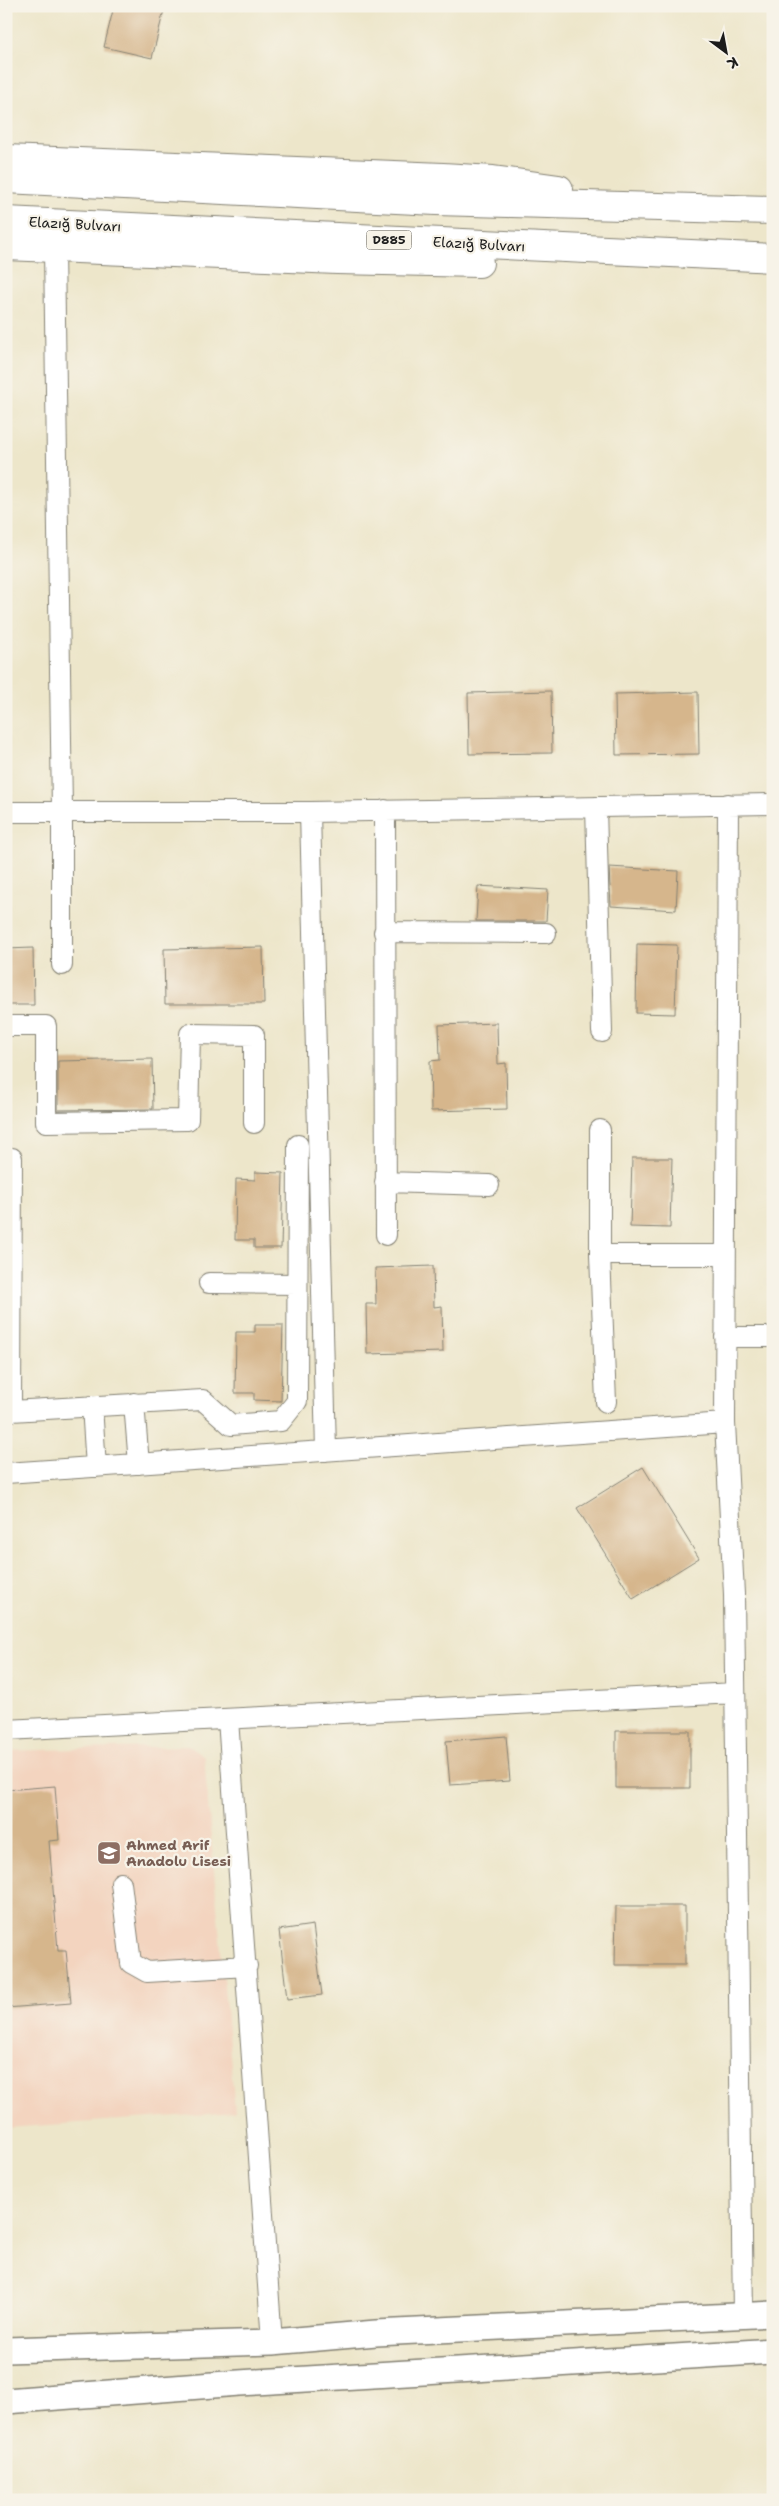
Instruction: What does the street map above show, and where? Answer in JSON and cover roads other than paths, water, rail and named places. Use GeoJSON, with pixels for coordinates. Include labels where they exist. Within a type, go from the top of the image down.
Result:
{"type":"FeatureCollection","features":[{"type":"Feature","properties":{"kind":"highway"},"geometry":{"type":"LineString","coordinates":[[6,159],[493,180],[697,208]]}},
{"type":"Feature","properties":{"kind":"highway"},"geometry":{"type":"LineString","coordinates":[[6,179],[436,201],[773,210]]}},
{"type":"Feature","properties":{"kind":"highway","name":"Elazığ Bulvarı"},"geometry":{"type":"LineString","coordinates":[[6,221],[773,258]]}},
{"type":"Feature","properties":{"kind":"highway"},"geometry":{"type":"LineString","coordinates":[[6,246],[337,260],[506,263],[713,255]]}},
{"type":"Feature","properties":{"kind":"main road"},"geometry":{"type":"LineString","coordinates":[[6,2350],[272,2342],[376,2333],[773,2314]]}},
{"type":"Feature","properties":{"kind":"main road"},"geometry":{"type":"LineString","coordinates":[[6,2401],[229,2384],[773,2350]]}},
{"type":"Feature","properties":{"kind":"street"},"geometry":{"type":"LineString","coordinates":[[54,249],[62,811],[62,965]]}},
{"type":"Feature","properties":{"kind":"street"},"geometry":{"type":"LineString","coordinates":[[728,804],[725,1424],[734,1594],[743,2316]]}},
{"type":"Feature","properties":{"kind":"street"},"geometry":{"type":"LineString","coordinates":[[6,812],[310,812],[773,804]]}},
{"type":"Feature","properties":{"kind":"street"},"geometry":{"type":"LineString","coordinates":[[596,807],[602,1032]]}},
{"type":"Feature","properties":{"kind":"street"},"geometry":{"type":"LineString","coordinates":[[385,810],[386,1235]]}},
{"type":"Feature","properties":{"kind":"street"},"geometry":{"type":"LineString","coordinates":[[310,812],[326,1451]]}},
{"type":"Feature","properties":{"kind":"street"},"geometry":{"type":"LineString","coordinates":[[384,932],[546,933]]}},
{"type":"Feature","properties":{"kind":"street"},"geometry":{"type":"LineString","coordinates":[[6,1026],[46,1026],[46,1122],[188,1120],[190,1034],[254,1035],[254,1123]]}},
{"type":"Feature","properties":{"kind":"street"},"geometry":{"type":"LineString","coordinates":[[600,1130],[600,1255],[606,1402]]}},
{"type":"Feature","properties":{"kind":"street"},"geometry":{"type":"LineString","coordinates":[[12,1158],[9,1284],[11,1411],[203,1400],[231,1425],[281,1421],[297,1401],[298,1145]]}},
{"type":"Feature","properties":{"kind":"street"},"geometry":{"type":"LineString","coordinates":[[385,1182],[488,1185]]}},
{"type":"Feature","properties":{"kind":"street"},"geometry":{"type":"LineString","coordinates":[[600,1255],[726,1256]]}},
{"type":"Feature","properties":{"kind":"street"},"geometry":{"type":"LineString","coordinates":[[209,1283],[298,1284]]}},
{"type":"Feature","properties":{"kind":"street"},"geometry":{"type":"LineString","coordinates":[[725,1337],[773,1337]]}},
{"type":"Feature","properties":{"kind":"street"},"geometry":{"type":"LineString","coordinates":[[134,1403],[139,1464]]}},
{"type":"Feature","properties":{"kind":"street"},"geometry":{"type":"LineString","coordinates":[[92,1406],[96,1467]]}},
{"type":"Feature","properties":{"kind":"street"},"geometry":{"type":"LineString","coordinates":[[6,1473],[725,1424]]}},
{"type":"Feature","properties":{"kind":"street"},"geometry":{"type":"LineString","coordinates":[[6,1730],[735,1693]]}},
{"type":"Feature","properties":{"kind":"street"},"geometry":{"type":"LineString","coordinates":[[228,1719],[247,1966],[272,2342]]}},
{"type":"Feature","properties":{"kind":"street"},"geometry":{"type":"LineString","coordinates":[[121,1883],[131,1963],[147,1972],[247,1966]]}},
{"type":"Feature","properties":{"kind":"place","name":"Ahmed Arif Anadolu Lisesi"},"geometry":{"type":"Point","coordinates":[109,1853]}}]}
